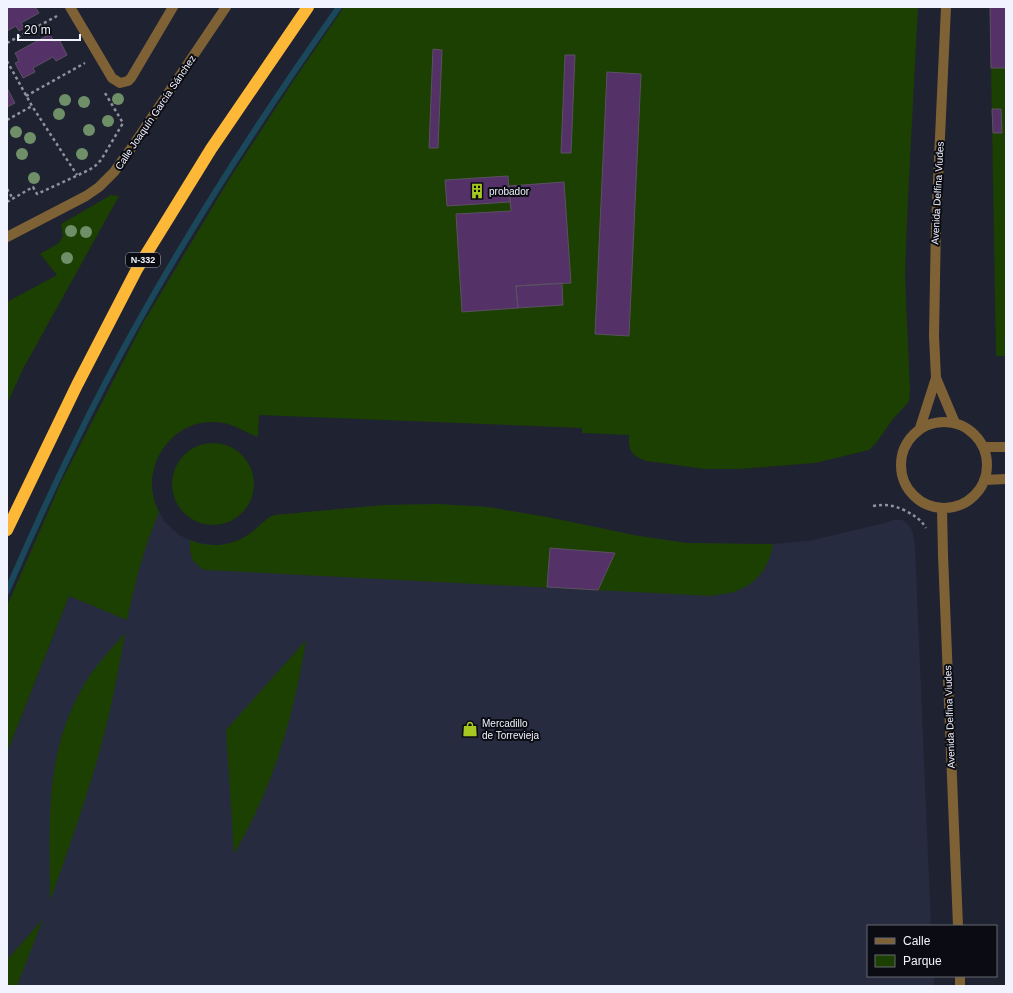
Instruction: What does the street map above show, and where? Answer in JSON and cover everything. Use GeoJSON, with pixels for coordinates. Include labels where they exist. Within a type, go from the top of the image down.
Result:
{"type":"FeatureCollection","features":[{"type":"Feature","properties":{"kind":"highway","name":"N-332"},"geometry":{"type":"LineString","coordinates":[[7,530],[77,385],[137,269],[211,149],[308,7]]}},
{"type":"Feature","properties":{"kind":"street"},"geometry":{"type":"LineString","coordinates":[[70,7],[112,78],[120,83],[124,83],[131,78],[173,7]]}},
{"type":"Feature","properties":{"kind":"street","name":"Calle Joaquín García Sánchez"},"geometry":{"type":"LineString","coordinates":[[7,237],[86,196],[99,187],[114,172],[226,7]]}},
{"type":"Feature","properties":{"kind":"street","name":"Avenida Delfina Viudes"},"geometry":{"type":"LineString","coordinates":[[946,7],[936,224],[934,336],[936,378],[955,423]]}},
{"type":"Feature","properties":{"kind":"street","name":"Avenida Delfina Viudes"},"geometry":{"type":"LineString","coordinates":[[920,428],[936,378]]}},
{"type":"Feature","properties":{"kind":"street"},"geometry":{"type":"LineString","coordinates":[[937,422],[955,423],[972,432],[984,447],[987,470],[981,488],[968,501],[960,506],[942,509],[930,506],[918,500],[909,491],[902,479],[900,466],[901,455],[905,444],[920,428],[937,422]]}},
{"type":"Feature","properties":{"kind":"street"},"geometry":{"type":"LineString","coordinates":[[984,447],[1006,448]]}},
{"type":"Feature","properties":{"kind":"street"},"geometry":{"type":"LineString","coordinates":[[984,480],[1006,478]]}},
{"type":"Feature","properties":{"kind":"street","name":"Avenida Delfina Viudes"},"geometry":{"type":"LineString","coordinates":[[942,509],[958,925]]}},
{"type":"Feature","properties":{"kind":"path"},"geometry":{"type":"LineString","coordinates":[[7,43],[61,14]]}},
{"type":"Feature","properties":{"kind":"path"},"geometry":{"type":"LineString","coordinates":[[7,61],[32,106],[77,175]]}},
{"type":"Feature","properties":{"kind":"path"},"geometry":{"type":"LineString","coordinates":[[26,96],[87,62]]}},
{"type":"Feature","properties":{"kind":"path"},"geometry":{"type":"LineString","coordinates":[[7,202],[33,188],[36,194],[89,170],[101,160],[123,124],[103,89]]}},
{"type":"Feature","properties":{"kind":"path"},"geometry":{"type":"LineString","coordinates":[[7,120],[32,106]]}},
{"type":"Feature","properties":{"kind":"path"},"geometry":{"type":"LineString","coordinates":[[7,189],[12,199]]}},
{"type":"Feature","properties":{"kind":"path"},"geometry":{"type":"LineString","coordinates":[[873,506],[882,504],[898,506],[917,517],[926,528],[927,534]]}},
{"type":"Feature","properties":{"kind":"shaded area","name":"Mercadillo de Torrevieja"},"geometry":{"type":"Polygon","coordinates":[[[152,483],[152,494],[156,506],[165,522],[179,535],[197,543],[215,545],[229,544],[241,539],[274,515],[384,505],[438,504],[488,507],[547,517],[639,536],[687,543],[773,544],[809,541],[894,520],[902,520],[907,523],[911,529],[915,549],[931,925],[867,925],[867,977],[934,977],[934,986],[7,986],[7,753],[69,596],[83,601],[152,483]]]}},
{"type":"Feature","properties":{"kind":"green space"},"geometry":{"type":"Polygon","coordinates":[[[344,7],[918,7],[905,275],[910,390],[909,401],[869,450],[815,463],[740,469],[705,469],[647,461],[634,455],[629,445],[629,435],[582,433],[582,428],[259,415],[258,437],[225,423],[212,422],[196,424],[182,431],[170,440],[161,452],[155,466],[152,481],[153,497],[159,512],[140,565],[127,620],[69,596],[7,753],[7,606],[62,480],[143,323],[230,178],[344,7]]]}},
{"type":"Feature","properties":{"kind":"green space"},"geometry":{"type":"Polygon","coordinates":[[[990,7],[1006,7],[1006,356],[996,356],[990,7]]]}},
{"type":"Feature","properties":{"kind":"green space"},"geometry":{"type":"Polygon","coordinates":[[[111,195],[119,196],[23,369],[7,404],[7,302],[57,275],[40,254],[59,243],[63,236],[61,224],[111,195]]]}},
{"type":"Feature","properties":{"kind":"green space"},"geometry":{"type":"Polygon","coordinates":[[[213,443],[229,446],[242,455],[251,468],[254,484],[251,500],[242,513],[229,522],[213,525],[197,522],[184,513],[175,500],[172,484],[175,468],[184,455],[197,446],[213,443]]]}},
{"type":"Feature","properties":{"kind":"green space"},"geometry":{"type":"Polygon","coordinates":[[[438,504],[488,507],[547,517],[639,536],[687,543],[773,544],[765,568],[755,580],[742,589],[734,592],[712,596],[205,570],[196,564],[192,558],[190,550],[190,540],[206,545],[222,545],[238,540],[245,537],[274,515],[384,505],[438,504]]]}},
{"type":"Feature","properties":{"kind":"green space"},"geometry":{"type":"Polygon","coordinates":[[[125,633],[120,664],[93,775],[50,901],[50,817],[55,764],[61,737],[71,711],[88,678],[125,633]]]}},
{"type":"Feature","properties":{"kind":"green space"},"geometry":{"type":"Polygon","coordinates":[[[306,640],[295,696],[280,751],[260,803],[234,854],[226,730],[306,640]]]}},
{"type":"Feature","properties":{"kind":"green space"},"geometry":{"type":"Polygon","coordinates":[[[43,919],[17,986],[7,986],[7,960],[43,919]]]}},
{"type":"Feature","properties":{"kind":"building"},"geometry":{"type":"Polygon","coordinates":[[[7,7],[35,7],[39,13],[21,23],[24,28],[19,31],[16,26],[7,31],[7,7]]]}},
{"type":"Feature","properties":{"kind":"building"},"geometry":{"type":"Polygon","coordinates":[[[990,7],[1006,7],[1006,68],[991,68],[990,7]]]}},
{"type":"Feature","properties":{"kind":"building"},"geometry":{"type":"Polygon","coordinates":[[[50,34],[54,42],[59,39],[67,55],[56,61],[53,57],[33,68],[35,72],[23,78],[15,63],[19,61],[15,53],[50,34]]]}},
{"type":"Feature","properties":{"kind":"building"},"geometry":{"type":"Polygon","coordinates":[[[433,49],[442,50],[438,148],[429,148],[433,49]]]}},
{"type":"Feature","properties":{"kind":"building"},"geometry":{"type":"Polygon","coordinates":[[[565,55],[575,55],[571,153],[561,153],[565,55]]]}},
{"type":"Feature","properties":{"kind":"building"},"geometry":{"type":"Polygon","coordinates":[[[607,72],[641,74],[629,336],[595,334],[607,72]]]}},
{"type":"Feature","properties":{"kind":"building"},"geometry":{"type":"Polygon","coordinates":[[[7,88],[15,103],[7,107],[7,88]]]}},
{"type":"Feature","properties":{"kind":"building"},"geometry":{"type":"Polygon","coordinates":[[[992,109],[1001,109],[1002,133],[993,133],[992,109]]]}},
{"type":"Feature","properties":{"kind":"building","name":"probador"},"geometry":{"type":"Polygon","coordinates":[[[508,176],[510,202],[447,206],[445,180],[508,176]]]}},
{"type":"Feature","properties":{"kind":"building"},"geometry":{"type":"Polygon","coordinates":[[[564,182],[571,283],[516,286],[518,308],[462,312],[456,214],[511,211],[509,186],[564,182]]]}},
{"type":"Feature","properties":{"kind":"building"},"geometry":{"type":"Polygon","coordinates":[[[562,283],[563,305],[518,308],[516,286],[562,283]]]}},
{"type":"Feature","properties":{"kind":"building"},"geometry":{"type":"Polygon","coordinates":[[[550,548],[615,553],[598,590],[547,587],[550,548]]]}},
{"type":"Feature","properties":{"kind":"waterway"},"geometry":{"type":"LineString","coordinates":[[7,591],[52,490],[84,424],[118,358],[159,285],[233,164],[339,7]]}},
{"type":"Feature","properties":{"kind":"place","name":"probador"},"geometry":{"type":"Point","coordinates":[477,191]}},
{"type":"Feature","properties":{"kind":"place","name":"Mercadillo de Torrevieja"},"geometry":{"type":"Point","coordinates":[470,729]}}]}
